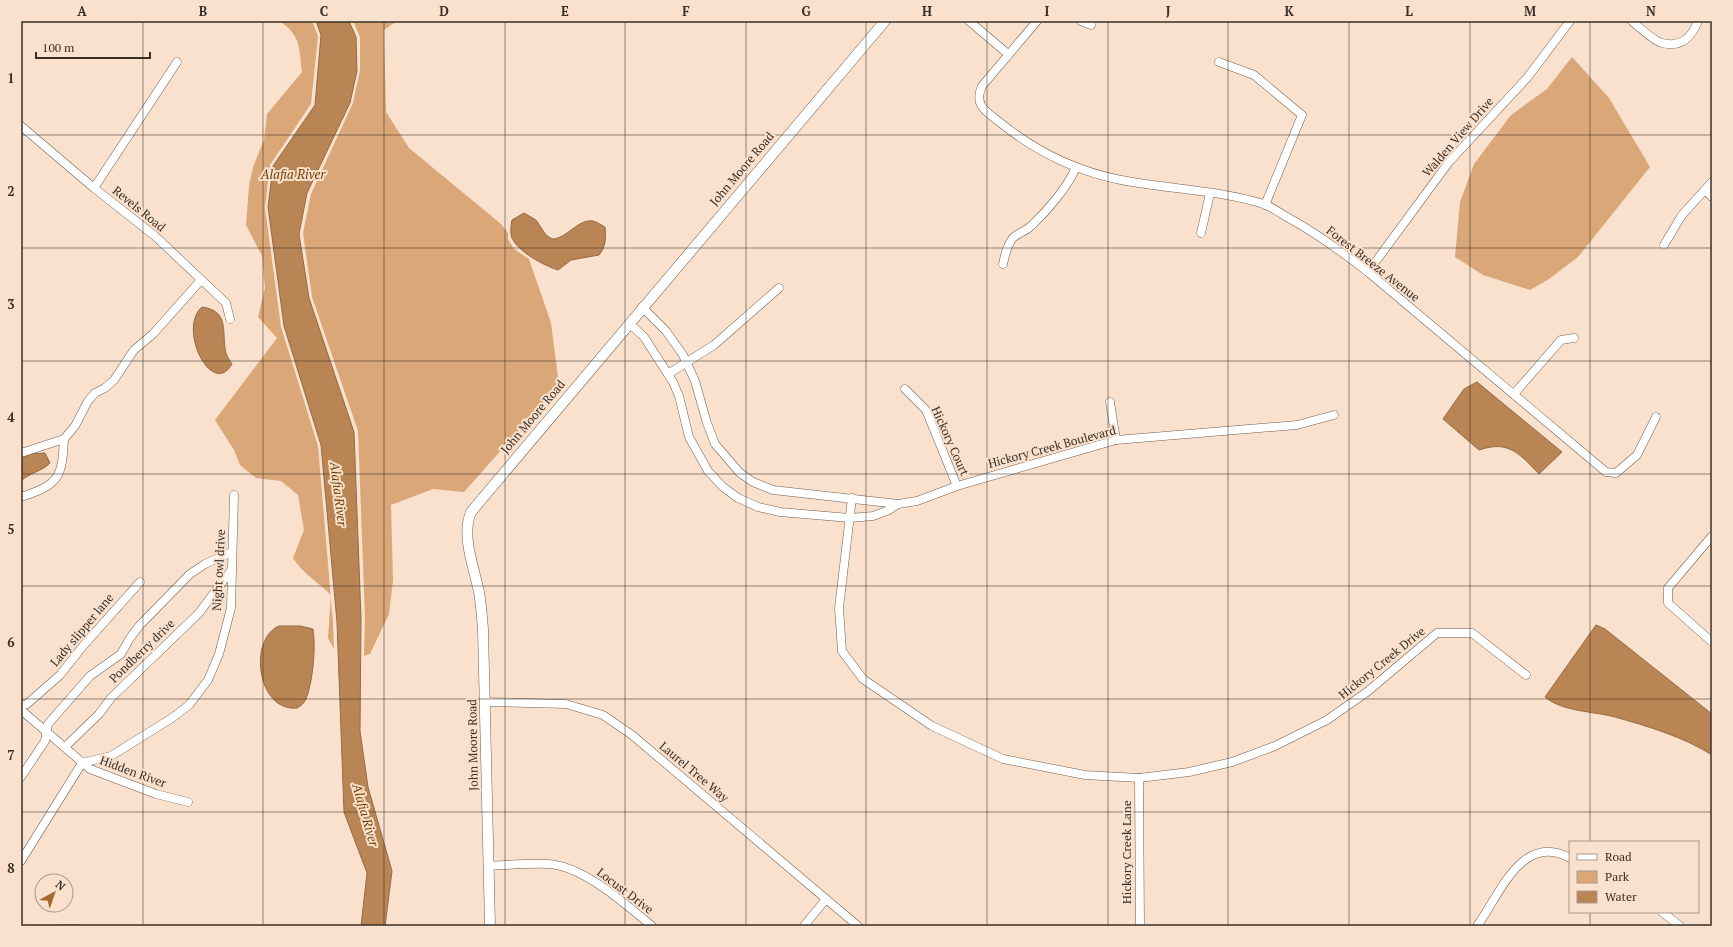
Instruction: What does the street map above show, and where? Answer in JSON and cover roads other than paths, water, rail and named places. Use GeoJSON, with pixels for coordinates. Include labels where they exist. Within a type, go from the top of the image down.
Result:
{"type":"FeatureCollection","features":[{"type":"Feature","properties":{"kind":"street","name":"John Moore Road"},"geometry":{"type":"LineString","coordinates":[[490,926],[486,702],[482,618],[468,536],[468,518],[476,505],[885,21]]}},
{"type":"Feature","properties":{"kind":"street"},"geometry":{"type":"LineString","coordinates":[[969,21],[1008,54]]}},
{"type":"Feature","properties":{"kind":"street","name":"Forest Breeze Avenue"},"geometry":{"type":"LineString","coordinates":[[1037,21],[982,86],[978,95],[979,102],[984,110],[1023,141],[1076,168],[1120,180],[1210,193],[1265,204],[1332,244],[1368,272],[1606,472],[1616,472],[1636,455],[1656,417]]}},
{"type":"Feature","properties":{"kind":"street"},"geometry":{"type":"LineString","coordinates":[[1081,21],[1091,25]]}},
{"type":"Feature","properties":{"kind":"street","name":"Walden View Drive"},"geometry":{"type":"LineString","coordinates":[[1368,272],[1449,162],[1527,78],[1570,21]]}},
{"type":"Feature","properties":{"kind":"street"},"geometry":{"type":"LineString","coordinates":[[1632,21],[1662,43],[1681,43],[1694,33],[1698,21]]}},
{"type":"Feature","properties":{"kind":"street"},"geometry":{"type":"LineString","coordinates":[[94,188],[177,62]]}},
{"type":"Feature","properties":{"kind":"street"},"geometry":{"type":"LineString","coordinates":[[1219,62],[1254,75],[1302,115],[1265,204]]}},
{"type":"Feature","properties":{"kind":"street","name":"Revels Road"},"geometry":{"type":"LineString","coordinates":[[21,126],[94,188],[155,236],[226,303],[230,319]]}},
{"type":"Feature","properties":{"kind":"street"},"geometry":{"type":"LineString","coordinates":[[1003,264],[1008,246],[1014,238],[1031,226],[1070,181],[1076,168]]}},
{"type":"Feature","properties":{"kind":"street"},"geometry":{"type":"LineString","coordinates":[[1664,246],[1682,215],[1712,182]]}},
{"type":"Feature","properties":{"kind":"street"},"geometry":{"type":"LineString","coordinates":[[1705,190],[1712,197]]}},
{"type":"Feature","properties":{"kind":"street"},"geometry":{"type":"LineString","coordinates":[[1202,233],[1210,193]]}},
{"type":"Feature","properties":{"kind":"street"},"geometry":{"type":"LineString","coordinates":[[21,495],[30,494],[50,486],[59,474],[63,460],[64,439],[95,393],[105,388],[114,380],[134,350],[153,334],[201,280]]}},
{"type":"Feature","properties":{"kind":"street"},"geometry":{"type":"LineString","coordinates":[[668,374],[714,345],[779,288]]}},
{"type":"Feature","properties":{"kind":"street","name":"Hickory Creek Boulevard"},"geometry":{"type":"LineString","coordinates":[[642,308],[666,331],[687,362],[696,381],[707,423],[715,444],[740,473],[753,482],[773,490],[898,504],[916,500],[957,486],[1116,440],[1297,425],[1334,416]]}},
{"type":"Feature","properties":{"kind":"street","name":"Hickory Creek Boulevard"},"geometry":{"type":"LineString","coordinates":[[630,323],[644,338],[668,374],[679,396],[689,437],[696,452],[708,471],[730,493],[758,508],[850,518],[873,516],[889,510],[898,504]]}},
{"type":"Feature","properties":{"kind":"street"},"geometry":{"type":"LineString","coordinates":[[1514,394],[1561,340],[1574,338]]}},
{"type":"Feature","properties":{"kind":"street","name":"Hickory Court"},"geometry":{"type":"LineString","coordinates":[[905,389],[926,410],[957,486]]}},
{"type":"Feature","properties":{"kind":"street"},"geometry":{"type":"LineString","coordinates":[[1110,402],[1116,440]]}},
{"type":"Feature","properties":{"kind":"street"},"geometry":{"type":"LineString","coordinates":[[21,453],[64,439]]}},
{"type":"Feature","properties":{"kind":"street","name":"Night owl drive"},"geometry":{"type":"LineString","coordinates":[[82,762],[111,756],[172,718],[189,705],[208,680],[219,654],[231,608],[234,495]]}},
{"type":"Feature","properties":{"kind":"street","name":"Hickory Creek Drive"},"geometry":{"type":"LineString","coordinates":[[852,498],[839,608],[842,651],[863,679],[932,726],[1003,759],[1085,775],[1139,778],[1189,772],[1232,762],[1281,743],[1327,720],[1368,692],[1436,633],[1472,633],[1526,675]]}},
{"type":"Feature","properties":{"kind":"street"},"geometry":{"type":"LineString","coordinates":[[1712,536],[1668,588],[1668,603],[1712,642]]}},
{"type":"Feature","properties":{"kind":"street"},"geometry":{"type":"LineString","coordinates":[[21,777],[45,741],[48,732],[48,724],[90,676],[121,654],[130,638],[140,625],[190,574],[205,564],[232,552]]}},
{"type":"Feature","properties":{"kind":"street","name":"Pondberry drive"},"geometry":{"type":"LineString","coordinates":[[65,747],[99,714],[111,698],[198,613],[232,569]]}},
{"type":"Feature","properties":{"kind":"street","name":"Lady slipper lane"},"geometry":{"type":"LineString","coordinates":[[21,706],[27,704],[60,676],[83,646],[140,582]]}},
{"type":"Feature","properties":{"kind":"street","name":"Laurel Tree Way"},"geometry":{"type":"LineString","coordinates":[[486,702],[566,704],[603,716],[632,735],[858,926]]}},
{"type":"Feature","properties":{"kind":"street","name":"Hidden River"},"geometry":{"type":"LineString","coordinates":[[21,710],[90,769],[156,794],[188,802]]}},
{"type":"Feature","properties":{"kind":"street"},"geometry":{"type":"LineString","coordinates":[[21,861],[82,762]]}},
{"type":"Feature","properties":{"kind":"street","name":"Hickory Creek Lane"},"geometry":{"type":"LineString","coordinates":[[1139,778],[1140,926]]}},
{"type":"Feature","properties":{"kind":"street"},"geometry":{"type":"LineString","coordinates":[[1477,926],[1506,878],[1532,854],[1549,852],[1561,854],[1569,858]]}},
{"type":"Feature","properties":{"kind":"street","name":"Locust Drive"},"geometry":{"type":"LineString","coordinates":[[489,866],[549,864],[584,875],[612,894],[652,926]]}},
{"type":"Feature","properties":{"kind":"street"},"geometry":{"type":"LineString","coordinates":[[804,926],[826,899]]}},
{"type":"Feature","properties":{"kind":"street"},"geometry":{"type":"LineString","coordinates":[[1663,913],[1680,926]]}},
{"type":"Feature","properties":{"kind":"water","name":"Alafia River"},"geometry":{"type":"Polygon","coordinates":[[[316,21],[349,21],[356,37],[357,71],[350,103],[307,193],[299,234],[309,298],[354,432],[361,619],[360,731],[368,787],[392,871],[385,926],[361,926],[367,873],[344,812],[337,622],[321,445],[284,326],[268,207],[273,166],[315,105],[321,35],[316,21]]]}},
{"type":"Feature","properties":{"kind":"water"},"geometry":{"type":"Polygon","coordinates":[[[524,213],[536,220],[546,235],[552,239],[562,236],[587,221],[596,222],[605,227],[603,249],[599,255],[571,260],[558,270],[546,265],[532,258],[515,243],[512,238],[512,220],[524,213]]]}},
{"type":"Feature","properties":{"kind":"water"},"geometry":{"type":"Polygon","coordinates":[[[202,307],[211,309],[221,318],[226,353],[232,364],[224,372],[215,373],[207,367],[200,356],[195,343],[193,330],[195,317],[202,307]]]}},
{"type":"Feature","properties":{"kind":"water"},"geometry":{"type":"Polygon","coordinates":[[[1477,382],[1562,452],[1539,474],[1512,450],[1489,447],[1479,450],[1443,419],[1464,389],[1477,382]]]}},
{"type":"Feature","properties":{"kind":"water"},"geometry":{"type":"Polygon","coordinates":[[[45,453],[50,463],[21,481],[21,459],[30,454],[45,453]]]}},
{"type":"Feature","properties":{"kind":"water"},"geometry":{"type":"Polygon","coordinates":[[[1596,625],[1605,629],[1712,714],[1712,755],[1677,737],[1652,728],[1615,717],[1560,706],[1545,697],[1596,625]]]}},
{"type":"Feature","properties":{"kind":"water"},"geometry":{"type":"Polygon","coordinates":[[[279,626],[300,626],[313,629],[314,654],[312,674],[306,699],[297,708],[283,706],[273,699],[266,687],[261,673],[263,645],[269,633],[279,626]]]}}]}
